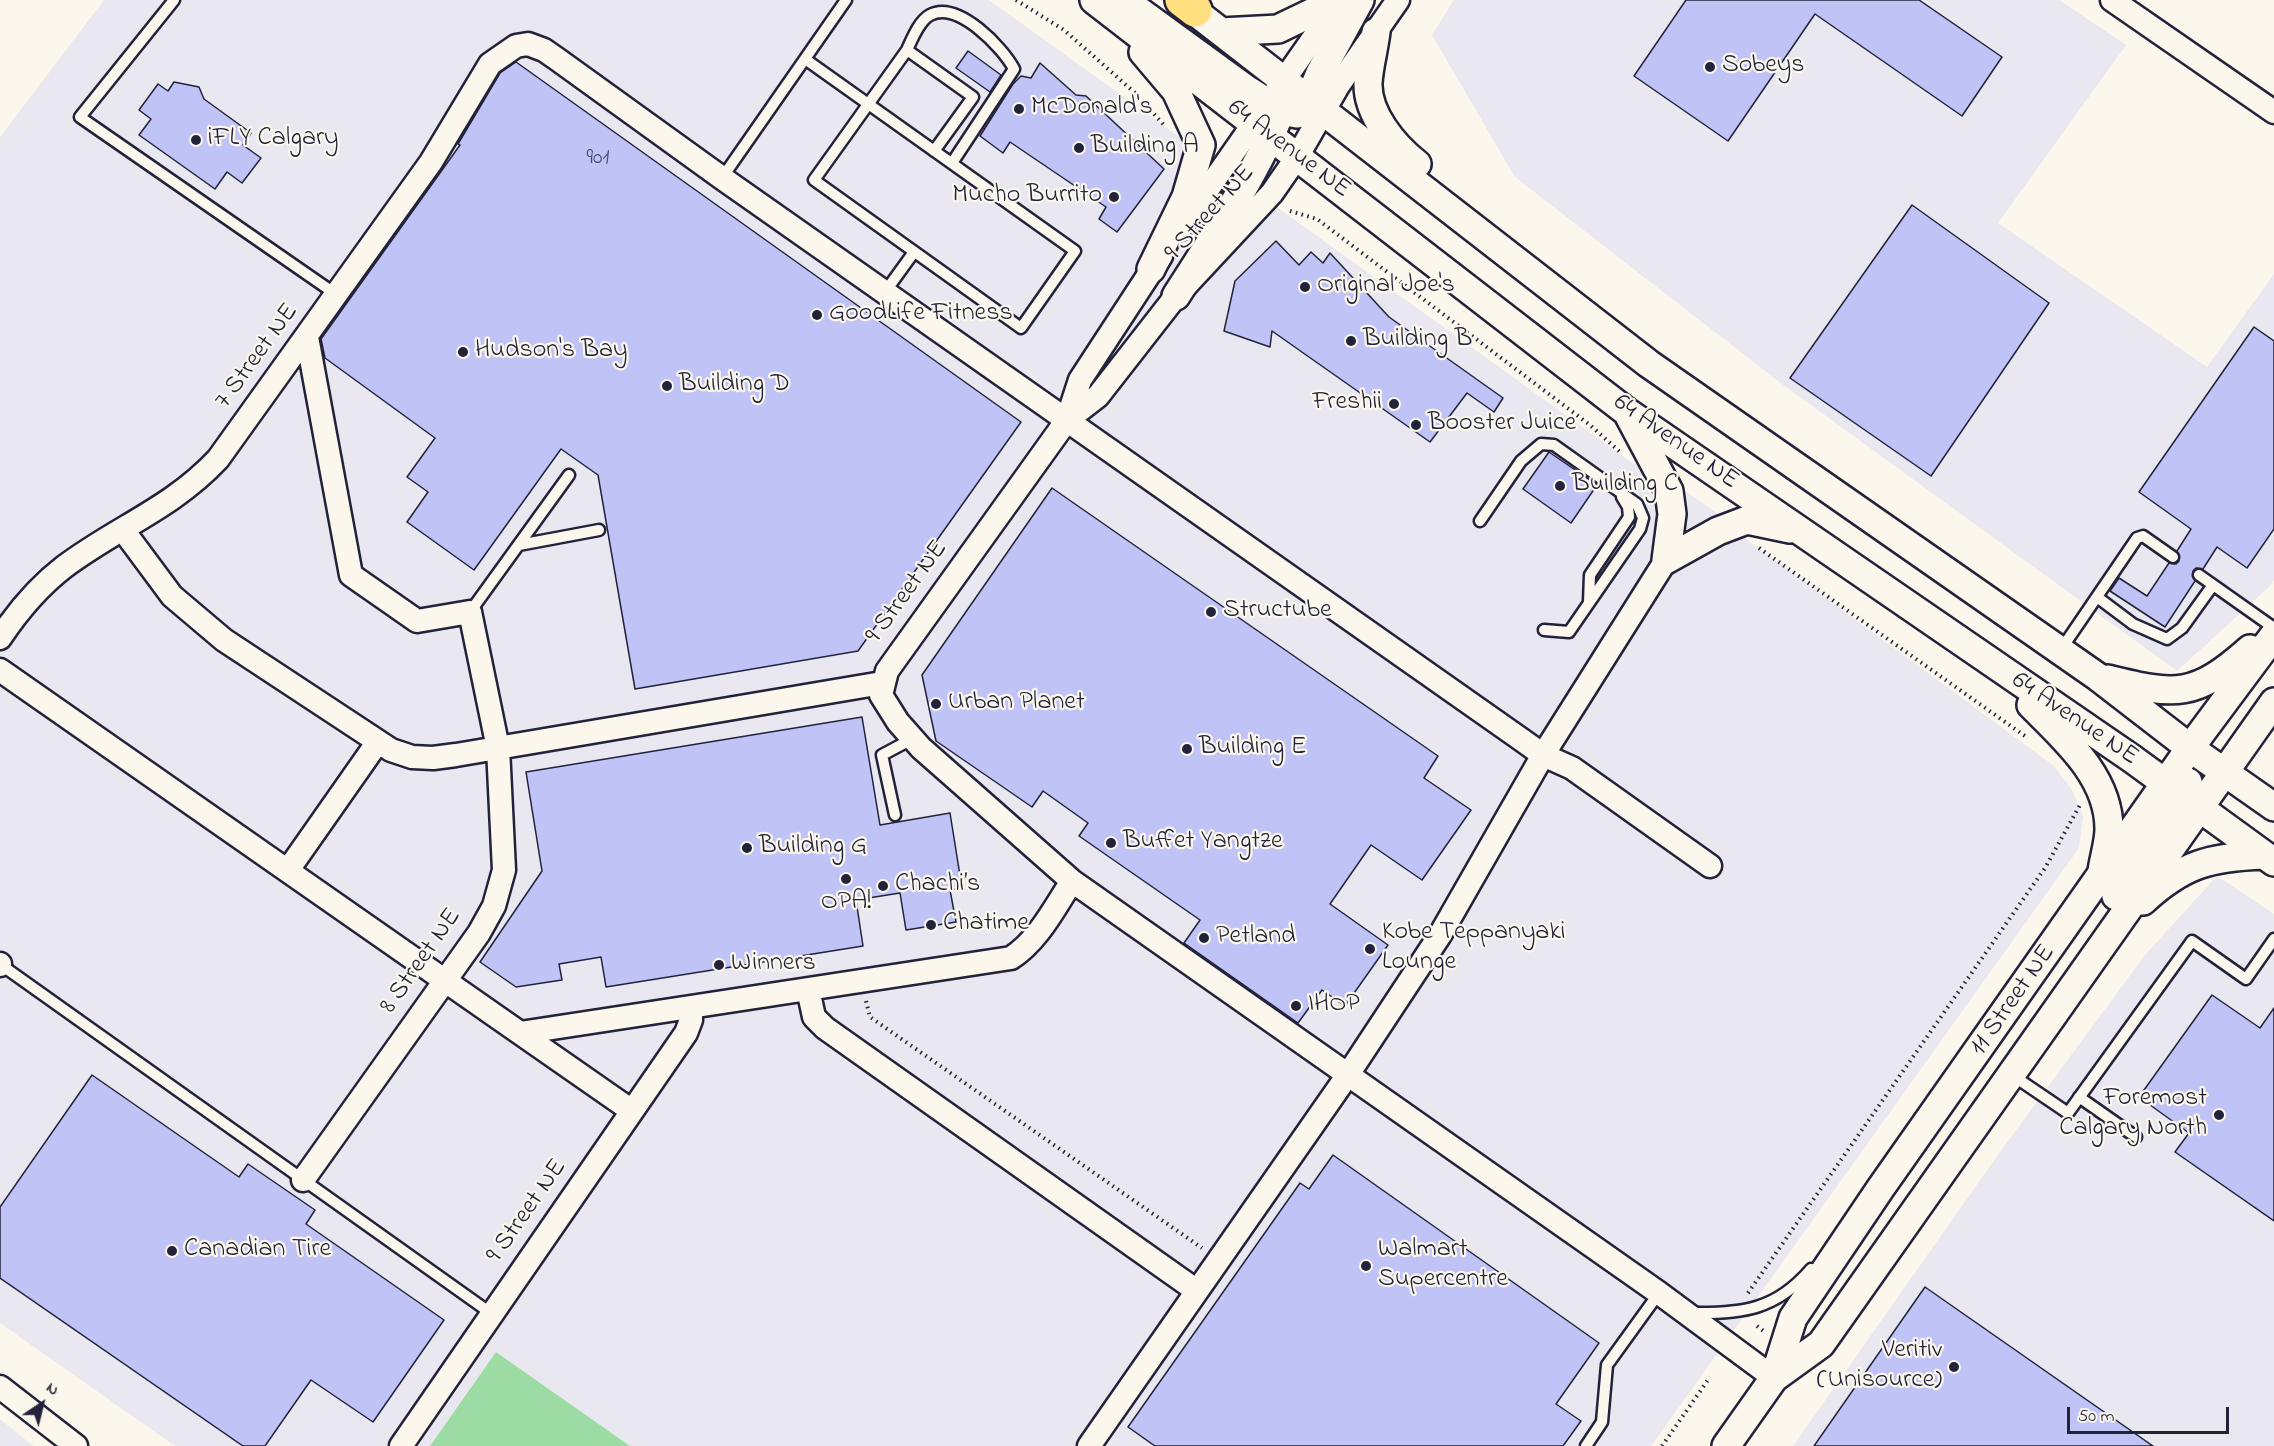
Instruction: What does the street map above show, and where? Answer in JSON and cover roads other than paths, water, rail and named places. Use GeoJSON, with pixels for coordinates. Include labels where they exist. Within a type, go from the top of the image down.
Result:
{"type":"FeatureCollection","features":[{"type":"Feature","properties":{"kind":"street"},"geometry":{"type":"LineString","coordinates":[[1221,32],[1278,29],[1339,0]]}},
{"type":"Feature","properties":{"kind":"street"},"geometry":{"type":"LineString","coordinates":[[1286,81],[1339,0]]}},
{"type":"Feature","properties":{"kind":"street"},"geometry":{"type":"LineString","coordinates":[[1176,296],[1232,209],[1287,114],[1360,0]]}},
{"type":"Feature","properties":{"kind":"street","name":"9 Street NE"},"geometry":{"type":"LineString","coordinates":[[1067,420],[1080,380],[1151,269],[1287,114],[1376,32],[1398,0]]}},
{"type":"Feature","properties":{"kind":"street"},"geometry":{"type":"LineString","coordinates":[[2112,0],[2274,112]]}},
{"type":"Feature","properties":{"kind":"street"},"geometry":{"type":"LineString","coordinates":[[1108,3],[1176,92],[1201,145],[1186,197],[1151,269]]}},
{"type":"Feature","properties":{"kind":"street","name":"64 Avenue NE"},"geometry":{"type":"LineString","coordinates":[[1108,3],[1287,114],[1587,314],[1649,364],[2098,677],[2190,748],[2274,807]]}},
{"type":"Feature","properties":{"kind":"street","name":"64 Avenue NE"},"geometry":{"type":"LineString","coordinates":[[1186,3],[1286,81],[1287,114],[1297,157],[1627,412],[2131,758],[2269,859]]}},
{"type":"Feature","properties":{"kind":"street"},"geometry":{"type":"LineString","coordinates":[[1376,32],[1368,84],[1375,114],[1390,137],[1408,157],[1559,274],[1587,314]]}},
{"type":"Feature","properties":{"kind":"street","name":"7 Street NE"},"geometry":{"type":"LineString","coordinates":[[0,638],[17,613],[55,575],[86,552],[182,494],[198,480],[241,429],[337,296],[431,162],[481,77],[502,53],[516,46],[528,44],[544,50],[723,178]]}},
{"type":"Feature","properties":{"kind":"street"},"geometry":{"type":"LineString","coordinates":[[1287,114],[1297,157]]}},
{"type":"Feature","properties":{"kind":"street","name":"9 Street NE"},"geometry":{"type":"LineString","coordinates":[[882,683],[887,671],[1067,420],[1098,396],[1176,296],[1257,210],[1297,157]]}},
{"type":"Feature","properties":{"kind":"street"},"geometry":{"type":"LineString","coordinates":[[723,178],[1543,755],[1572,768],[1710,866]]}},
{"type":"Feature","properties":{"kind":"street"},"geometry":{"type":"LineString","coordinates":[[307,337],[351,575],[417,621],[470,612]]}},
{"type":"Feature","properties":{"kind":"street"},"geometry":{"type":"LineString","coordinates":[[1089,1446],[1347,1076],[1440,935],[1543,755],[1666,560],[1672,514],[1670,491],[1627,412]]}},
{"type":"Feature","properties":{"kind":"street"},"geometry":{"type":"LineString","coordinates":[[1666,560],[1718,531],[1747,520],[1800,531]]}},
{"type":"Feature","properties":{"kind":"street"},"geometry":{"type":"LineString","coordinates":[[123,530],[164,587],[198,621],[377,743],[411,757],[433,759],[882,683],[881,695],[888,709],[912,739],[1072,881],[1659,1293],[1774,1378]]}},
{"type":"Feature","properties":{"kind":"street","name":"8 Street NE"},"geometry":{"type":"LineString","coordinates":[[303,1180],[487,921],[501,887],[504,870],[498,748],[470,612]]}},
{"type":"Feature","properties":{"kind":"street"},"geometry":{"type":"LineString","coordinates":[[2098,677],[2153,690],[2175,692],[2227,670],[2274,628]]}},
{"type":"Feature","properties":{"kind":"street"},"geometry":{"type":"LineString","coordinates":[[1986,1109],[2163,819],[2170,813],[2181,796],[2189,779],[2190,748],[2274,635]]}},
{"type":"Feature","properties":{"kind":"street"},"geometry":{"type":"LineString","coordinates":[[1988,662],[2072,746],[2096,781],[2109,828],[2101,877]]}},
{"type":"Feature","properties":{"kind":"street"},"geometry":{"type":"LineString","coordinates":[[0,670],[632,1111]]}},
{"type":"Feature","properties":{"kind":"street","name":"11 Street NE"},"geometry":{"type":"LineString","coordinates":[[1726,1446],[1774,1378],[1793,1318],[1880,1189],[2101,877],[2181,796],[2224,771],[2274,702]]}},
{"type":"Feature","properties":{"kind":"street"},"geometry":{"type":"LineString","coordinates":[[288,870],[377,743]]}},
{"type":"Feature","properties":{"kind":"street","name":"11 Street NE"},"geometry":{"type":"LineString","coordinates":[[1774,1378],[1821,1344],[2113,929],[2181,796]]}},
{"type":"Feature","properties":{"kind":"street"},"geometry":{"type":"LineString","coordinates":[[2113,929],[2156,889],[2188,867],[2226,856],[2269,859]]}},
{"type":"Feature","properties":{"kind":"street"},"geometry":{"type":"LineString","coordinates":[[520,1033],[1011,958],[1022,951],[1032,939],[1072,881]]}},
{"type":"Feature","properties":{"kind":"street"},"geometry":{"type":"LineString","coordinates":[[808,989],[814,1017],[825,1028],[1197,1291]]}},
{"type":"Feature","properties":{"kind":"street","name":"9 Street NE"},"geometry":{"type":"LineString","coordinates":[[401,1446],[687,1033],[691,1020],[691,1006]]}},
{"type":"Feature","properties":{"kind":"street"},"geometry":{"type":"LineString","coordinates":[[0,1387],[76,1446]]}},
{"type":"Feature","properties":{"kind":"lane"},"geometry":{"type":"LineString","coordinates":[[174,0],[80,117],[337,296]]}},
{"type":"Feature","properties":{"kind":"lane"},"geometry":{"type":"LineString","coordinates":[[723,178],[846,0]]}},
{"type":"Feature","properties":{"kind":"lane"},"geometry":{"type":"LineString","coordinates":[[805,59],[869,105],[934,151],[952,163],[1075,251],[1021,328],[814,180],[869,105],[928,16],[939,11],[952,13],[984,32],[1006,53],[1014,69],[952,163]]}},
{"type":"Feature","properties":{"kind":"lane"},"geometry":{"type":"LineString","coordinates":[[907,50],[973,97],[934,151]]}},
{"type":"Feature","properties":{"kind":"lane"},"geometry":{"type":"LineString","coordinates":[[885,292],[914,252]]}},
{"type":"Feature","properties":{"kind":"lane"},"geometry":{"type":"LineString","coordinates":[[1480,521],[1521,461],[1541,444],[1554,445],[1637,504],[1643,518],[1640,529],[1569,632],[1544,630]]}},
{"type":"Feature","properties":{"kind":"lane"},"geometry":{"type":"LineString","coordinates":[[470,612],[569,475]]}},
{"type":"Feature","properties":{"kind":"lane"},"geometry":{"type":"LineString","coordinates":[[519,545],[599,530]]}},
{"type":"Feature","properties":{"kind":"lane"},"geometry":{"type":"LineString","coordinates":[[2060,651],[2137,538],[2143,536],[2173,557]]}},
{"type":"Feature","properties":{"kind":"lane"},"geometry":{"type":"LineString","coordinates":[[2199,575],[2274,628]]}},
{"type":"Feature","properties":{"kind":"lane"},"geometry":{"type":"LineString","coordinates":[[2097,597],[2142,629],[2167,639],[2182,628],[2213,585]]}},
{"type":"Feature","properties":{"kind":"lane"},"geometry":{"type":"LineString","coordinates":[[895,815],[882,755],[912,739]]}},
{"type":"Feature","properties":{"kind":"lane"},"geometry":{"type":"LineString","coordinates":[[2010,1074],[2068,1113],[2192,941],[2246,979],[2274,939]]}},
{"type":"Feature","properties":{"kind":"lane"},"geometry":{"type":"LineString","coordinates":[[0,964],[492,1314]]}},
{"type":"Feature","properties":{"kind":"lane"},"geometry":{"type":"LineString","coordinates":[[2079,1097],[2136,1137]]}},
{"type":"Feature","properties":{"kind":"lane"},"geometry":{"type":"LineString","coordinates":[[1687,1313],[1734,1314],[1766,1306],[1802,1280],[1880,1189]]}},
{"type":"Feature","properties":{"kind":"lane"},"geometry":{"type":"LineString","coordinates":[[1586,1446],[1602,1422],[1607,1365],[1659,1293]]}},
{"type":"Feature","properties":{"kind":"place","name":"Sobeys"},"geometry":{"type":"Point","coordinates":[1710,67]}},
{"type":"Feature","properties":{"kind":"place","name":"McDonald's"},"geometry":{"type":"Point","coordinates":[1019,109]}},
{"type":"Feature","properties":{"kind":"place","name":"iFLY Calgary"},"geometry":{"type":"Point","coordinates":[196,140]}},
{"type":"Feature","properties":{"kind":"place","name":"Building A"},"geometry":{"type":"Point","coordinates":[1079,148]}},
{"type":"Feature","properties":{"kind":"place","name":"Mucho Burrito"},"geometry":{"type":"Point","coordinates":[1114,197]}},
{"type":"Feature","properties":{"kind":"place","name":"Original Joe's"},"geometry":{"type":"Point","coordinates":[1305,287]}},
{"type":"Feature","properties":{"kind":"place","name":"GoodLife Fitness"},"geometry":{"type":"Point","coordinates":[817,315]}},
{"type":"Feature","properties":{"kind":"place","name":"Building B"},"geometry":{"type":"Point","coordinates":[1351,341]}},
{"type":"Feature","properties":{"kind":"place","name":"Hudson's Bay"},"geometry":{"type":"Point","coordinates":[463,352]}},
{"type":"Feature","properties":{"kind":"place","name":"Building D"},"geometry":{"type":"Point","coordinates":[667,386]}},
{"type":"Feature","properties":{"kind":"place","name":"Freshii"},"geometry":{"type":"Point","coordinates":[1394,404]}},
{"type":"Feature","properties":{"kind":"place","name":"Booster Juice"},"geometry":{"type":"Point","coordinates":[1416,425]}},
{"type":"Feature","properties":{"kind":"place","name":"Building C"},"geometry":{"type":"Point","coordinates":[1560,486]}},
{"type":"Feature","properties":{"kind":"place","name":"Structube"},"geometry":{"type":"Point","coordinates":[1211,612]}},
{"type":"Feature","properties":{"kind":"place","name":"Urban Planet"},"geometry":{"type":"Point","coordinates":[936,704]}},
{"type":"Feature","properties":{"kind":"place","name":"Building E"},"geometry":{"type":"Point","coordinates":[1187,749]}},
{"type":"Feature","properties":{"kind":"place","name":"Buffet Yangtze"},"geometry":{"type":"Point","coordinates":[1111,843]}},
{"type":"Feature","properties":{"kind":"place","name":"Building G"},"geometry":{"type":"Point","coordinates":[747,848]}},
{"type":"Feature","properties":{"kind":"place","name":"OPA!"},"geometry":{"type":"Point","coordinates":[846,879]}},
{"type":"Feature","properties":{"kind":"place","name":"Chachi’s"},"geometry":{"type":"Point","coordinates":[883,886]}},
{"type":"Feature","properties":{"kind":"place","name":"Chatime"},"geometry":{"type":"Point","coordinates":[931,925]}},
{"type":"Feature","properties":{"kind":"place","name":"Petland"},"geometry":{"type":"Point","coordinates":[1204,938]}},
{"type":"Feature","properties":{"kind":"place","name":"Kobe Teppanyaki Lounge"},"geometry":{"type":"Point","coordinates":[1370,949]}},
{"type":"Feature","properties":{"kind":"place","name":"Winners"},"geometry":{"type":"Point","coordinates":[719,965]}},
{"type":"Feature","properties":{"kind":"place","name":"IHOP"},"geometry":{"type":"Point","coordinates":[1296,1006]}},
{"type":"Feature","properties":{"kind":"place","name":"Foremost Calgary North"},"geometry":{"type":"Point","coordinates":[2219,1115]}},
{"type":"Feature","properties":{"kind":"place","name":"Canadian Tire"},"geometry":{"type":"Point","coordinates":[172,1251]}},
{"type":"Feature","properties":{"kind":"place","name":"Walmart Supercentre"},"geometry":{"type":"Point","coordinates":[1366,1266]}},
{"type":"Feature","properties":{"kind":"place","name":"Veritiv (Unisource)"},"geometry":{"type":"Point","coordinates":[1954,1367]}}]}
